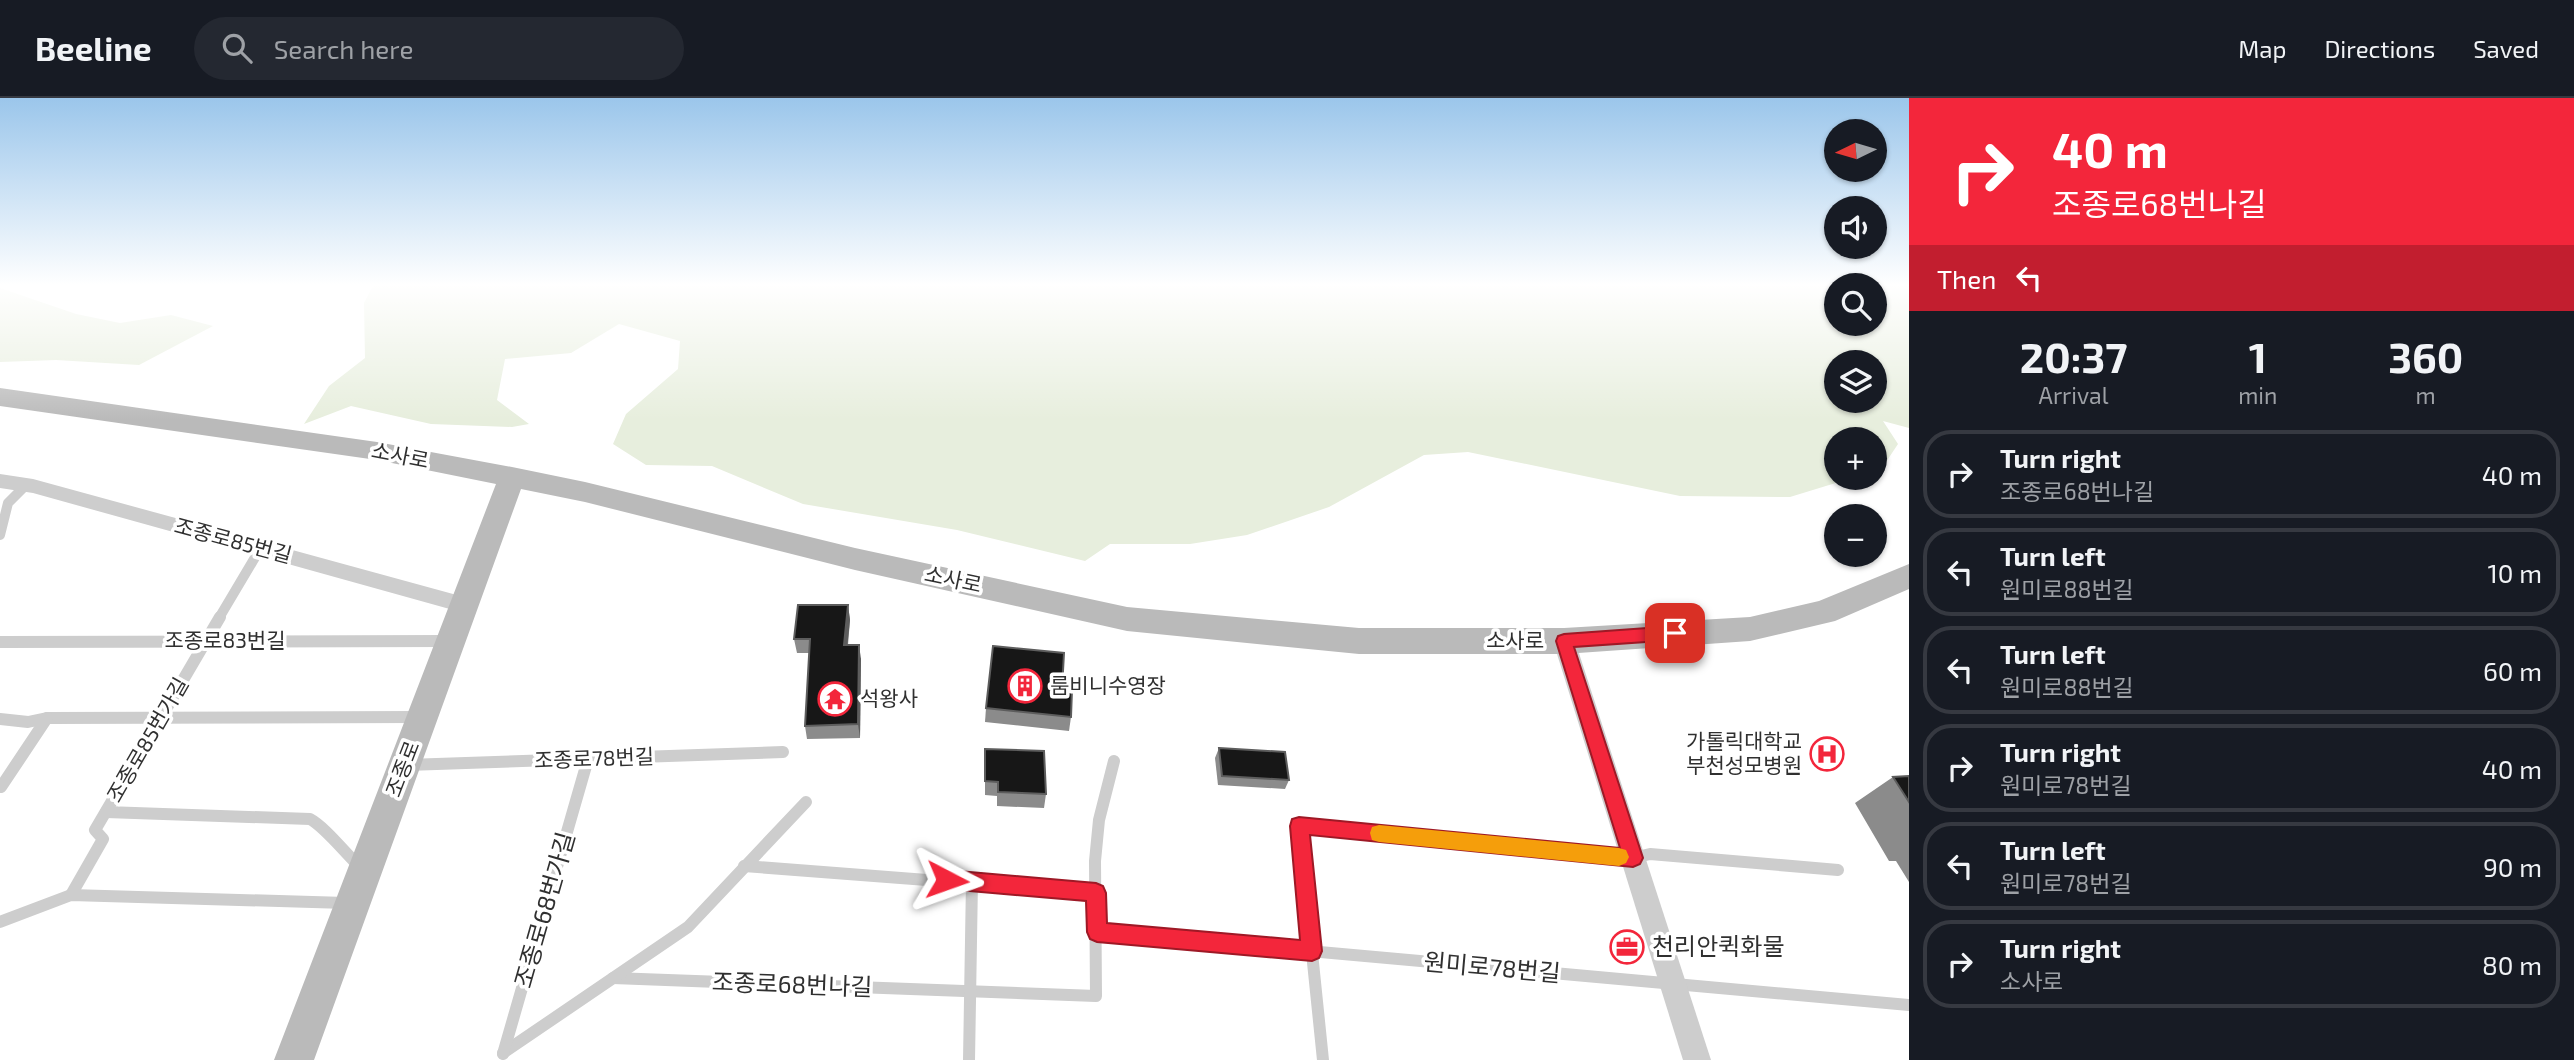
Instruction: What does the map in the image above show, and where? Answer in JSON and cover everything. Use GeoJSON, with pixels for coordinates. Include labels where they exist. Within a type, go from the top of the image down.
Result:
{"type":"FeatureCollection","features":[{"type":"Feature","properties":{"kind":"street","name":"소사로"},"geometry":{"type":"LineString","coordinates":[[0,397],[377,451],[512,477],[585,492],[855,559],[1127,619],[1359,641],[1564,641],[1750,629],[1824,612],[1909,576]]}},
{"type":"Feature","properties":{"kind":"street","name":"조종로"},"geometry":{"type":"LineString","coordinates":[[293,1060],[512,477]]}},
{"type":"Feature","properties":{"kind":"street","name":"조종로85번길"},"geometry":{"type":"LineString","coordinates":[[0,481],[26,485],[464,605]]}},
{"type":"Feature","properties":{"kind":"street"},"geometry":{"type":"LineString","coordinates":[[1564,641],[1697,1060]]}},
{"type":"Feature","properties":{"kind":"lane"},"geometry":{"type":"LineString","coordinates":[[0,535],[8,503],[26,485]]}},
{"type":"Feature","properties":{"kind":"lane","name":"조종로85번가길"},"geometry":{"type":"LineString","coordinates":[[71,895],[103,839],[95,830],[260,549]]}},
{"type":"Feature","properties":{"kind":"lane","name":"조종로83번길"},"geometry":{"type":"LineString","coordinates":[[0,642],[451,641]]}},
{"type":"Feature","properties":{"kind":"lane"},"geometry":{"type":"LineString","coordinates":[[0,719],[28,722],[47,718],[257,719],[423,716]]}},
{"type":"Feature","properties":{"kind":"lane"},"geometry":{"type":"LineString","coordinates":[[1,787],[47,718]]}},
{"type":"Feature","properties":{"kind":"lane","name":"조종로78번길"},"geometry":{"type":"LineString","coordinates":[[404,765],[783,752]]}},
{"type":"Feature","properties":{"kind":"lane","name":"조종로68번가길"},"geometry":{"type":"LineString","coordinates":[[502,1057],[589,759]]}},
{"type":"Feature","properties":{"kind":"lane","name":"조종로68번나길"},"geometry":{"type":"LineString","coordinates":[[613,978],[1096,996],[1095,860],[1099,820],[1114,761]]}},
{"type":"Feature","properties":{"kind":"lane"},"geometry":{"type":"LineString","coordinates":[[502,1057],[688,927],[806,802]]}},
{"type":"Feature","properties":{"kind":"lane"},"geometry":{"type":"LineString","coordinates":[[0,922],[71,895],[358,887],[321,825],[310,819],[106,812]]}},
{"type":"Feature","properties":{"kind":"lane"},"geometry":{"type":"LineString","coordinates":[[1322,1060],[1299,826],[1633,858],[1650,854],[1838,870]]}},
{"type":"Feature","properties":{"kind":"lane"},"geometry":{"type":"LineString","coordinates":[[744,866],[972,881],[1096,893]]}},
{"type":"Feature","properties":{"kind":"lane"},"geometry":{"type":"LineString","coordinates":[[969,1060],[972,881]]}},
{"type":"Feature","properties":{"kind":"lane","name":"원미로78번길"},"geometry":{"type":"LineString","coordinates":[[1097,932],[1909,1005]]}},
{"type":"Feature","properties":{"kind":"green space"},"geometry":{"type":"Polygon","coordinates":[[[0,331],[204,331],[139,365],[56,360],[0,362],[0,331]]]}},
{"type":"Feature","properties":{"kind":"green space"},"geometry":{"type":"Polygon","coordinates":[[[365,331],[608,331],[571,353],[505,359],[497,400],[529,424],[512,427],[431,424],[351,406],[304,424],[329,386],[365,358],[365,331]]]}},
{"type":"Feature","properties":{"kind":"green space"},"geometry":{"type":"Polygon","coordinates":[[[644,331],[1824,331],[1824,336],[1887,336],[1887,331],[1909,331],[1909,428],[1883,421],[1887,427],[1824,427],[1824,487],[1790,497],[1680,496],[1468,452],[1424,455],[1329,507],[1247,535],[1190,544],[1110,544],[1085,561],[957,530],[803,504],[712,466],[646,465],[613,444],[626,414],[678,369],[680,341],[644,331]]]}},
{"type":"Feature","properties":{"kind":"green space"},"geometry":{"type":"Polygon","coordinates":[[[1887,427],[1898,444],[1887,460],[1887,427]]]}},
{"type":"Feature","properties":{"kind":"building"},"geometry":{"type":"Polygon","coordinates":[[[798,605],[848,605],[844,645],[859,645],[858,724],[805,726],[810,639],[794,639],[798,605]]]}},
{"type":"Feature","properties":{"kind":"building","name":"룸비니수영장"},"geometry":{"type":"Polygon","coordinates":[[[993,646],[1064,653],[1062,689],[1072,690],[1071,717],[986,708],[993,646]]]}},
{"type":"Feature","properties":{"kind":"building"},"geometry":{"type":"Polygon","coordinates":[[[1219,748],[1285,752],[1289,780],[1222,776],[1219,748]]]}},
{"type":"Feature","properties":{"kind":"building"},"geometry":{"type":"Polygon","coordinates":[[[985,749],[1044,751],[1046,794],[998,792],[998,782],[985,781],[985,749]]]}},
{"type":"Feature","properties":{"kind":"building"},"geometry":{"type":"Polygon","coordinates":[[[1909,776],[1909,802],[1893,777],[1909,776]]]}},
{"type":"Feature","properties":{"kind":"slow traffic"},"geometry":{"type":"LineString","coordinates":[[1379,833],[1619,857]]}},
{"type":"Feature","properties":{"kind":"place","name":"룸비니수영장"},"geometry":{"type":"Point","coordinates":[1025,686]}},
{"type":"Feature","properties":{"kind":"place","name":"석왕사"},"geometry":{"type":"Point","coordinates":[835,699]}},
{"type":"Feature","properties":{"kind":"place","name":"가톨릭대학교 부천성모병원"},"geometry":{"type":"Point","coordinates":[1827,754]}},
{"type":"Feature","properties":{"kind":"place","name":"천리안퀵화물"},"geometry":{"type":"Point","coordinates":[1627,947]}},
{"type":"Feature","properties":{"kind":"route"},"geometry":{"type":"LineString","coordinates":[[947,880],[1096,893],[1097,932],[1312,951],[1299,826],[1633,858],[1564,641],[1675,633]]}}]}
